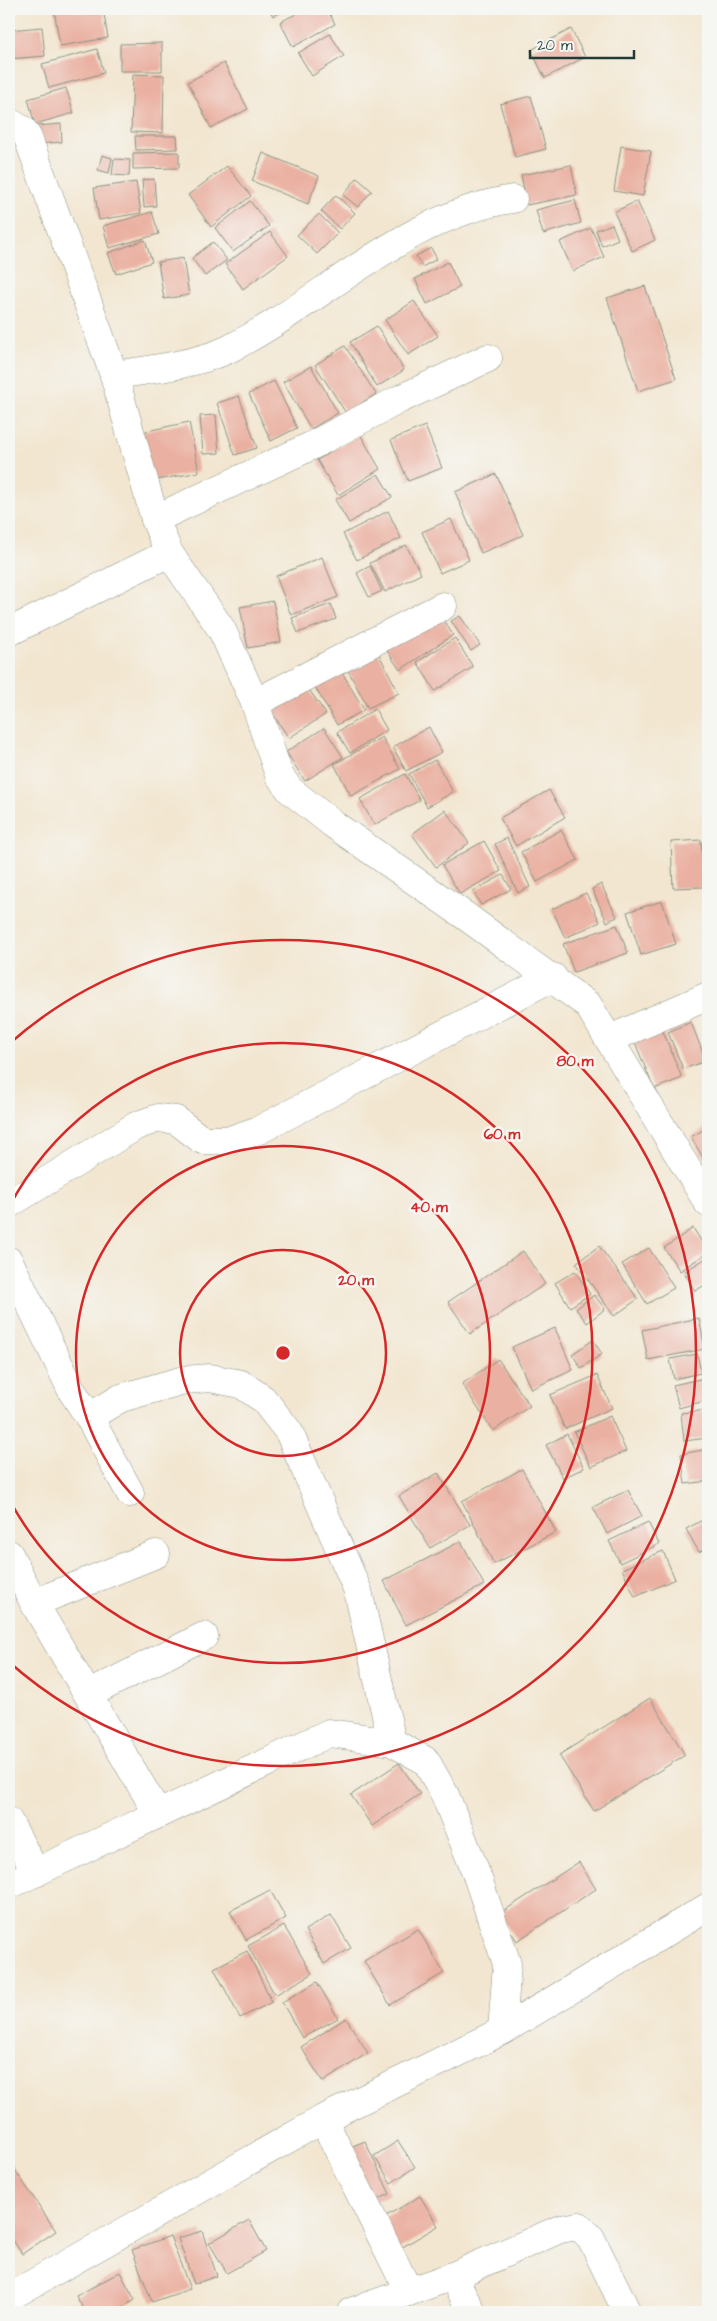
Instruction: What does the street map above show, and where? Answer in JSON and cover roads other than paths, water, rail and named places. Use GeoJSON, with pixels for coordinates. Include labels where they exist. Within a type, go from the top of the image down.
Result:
{"type":"FeatureCollection","features":[{"type":"Feature","properties":{"kind":"street"},"geometry":{"type":"LineString","coordinates":[[9,122],[23,130],[28,138],[114,375],[155,519],[169,553],[222,630],[255,703],[279,776],[290,790],[333,824],[553,978],[588,1005],[708,1203]]}},
{"type":"Feature","properties":{"kind":"street"},"geometry":{"type":"LineString","coordinates":[[114,375],[173,366],[227,350],[278,322],[397,243],[441,220],[487,203],[513,199]]}},
{"type":"Feature","properties":{"kind":"street"},"geometry":{"type":"LineString","coordinates":[[155,519],[311,446],[400,399],[488,358]]}},
{"type":"Feature","properties":{"kind":"street"},"geometry":{"type":"LineString","coordinates":[[9,632],[169,553]]}},
{"type":"Feature","properties":{"kind":"street"},"geometry":{"type":"LineString","coordinates":[[255,703],[443,606]]}},
{"type":"Feature","properties":{"kind":"street"},"geometry":{"type":"LineString","coordinates":[[9,1204],[136,1126],[158,1118],[176,1120],[202,1140],[230,1140],[259,1130],[553,978]]}},
{"type":"Feature","properties":{"kind":"street"},"geometry":{"type":"LineString","coordinates":[[610,1039],[708,996]]}},
{"type":"Feature","properties":{"kind":"street"},"geometry":{"type":"LineString","coordinates":[[9,1261],[72,1391],[89,1417],[130,1493]]}},
{"type":"Feature","properties":{"kind":"street"},"geometry":{"type":"LineString","coordinates":[[89,1417],[121,1398],[184,1380],[202,1378],[241,1384],[263,1399],[289,1432],[358,1591],[392,1742]]}},
{"type":"Feature","properties":{"kind":"street"},"geometry":{"type":"LineString","coordinates":[[9,1554],[34,1603],[158,1814]]}},
{"type":"Feature","properties":{"kind":"street"},"geometry":{"type":"LineString","coordinates":[[34,1603],[156,1554]]}},
{"type":"Feature","properties":{"kind":"street"},"geometry":{"type":"LineString","coordinates":[[89,1694],[204,1636]]}},
{"type":"Feature","properties":{"kind":"street"},"geometry":{"type":"LineString","coordinates":[[9,1885],[329,1733],[392,1742],[426,1760],[445,1795],[475,1870],[507,1964],[502,2031]]}},
{"type":"Feature","properties":{"kind":"street"},"geometry":{"type":"LineString","coordinates":[[9,1822],[36,1873]]}},
{"type":"Feature","properties":{"kind":"street"},"geometry":{"type":"LineString","coordinates":[[9,2297],[323,2119],[502,2031],[708,1906]]}},
{"type":"Feature","properties":{"kind":"street"},"geometry":{"type":"LineString","coordinates":[[323,2119],[409,2292]]}},
{"type":"Feature","properties":{"kind":"street"},"geometry":{"type":"LineString","coordinates":[[351,2312],[454,2276],[560,2229],[579,2226],[591,2238],[628,2312]]}},
{"type":"Feature","properties":{"kind":"street"},"geometry":{"type":"LineString","coordinates":[[454,2276],[472,2312]]}}]}
